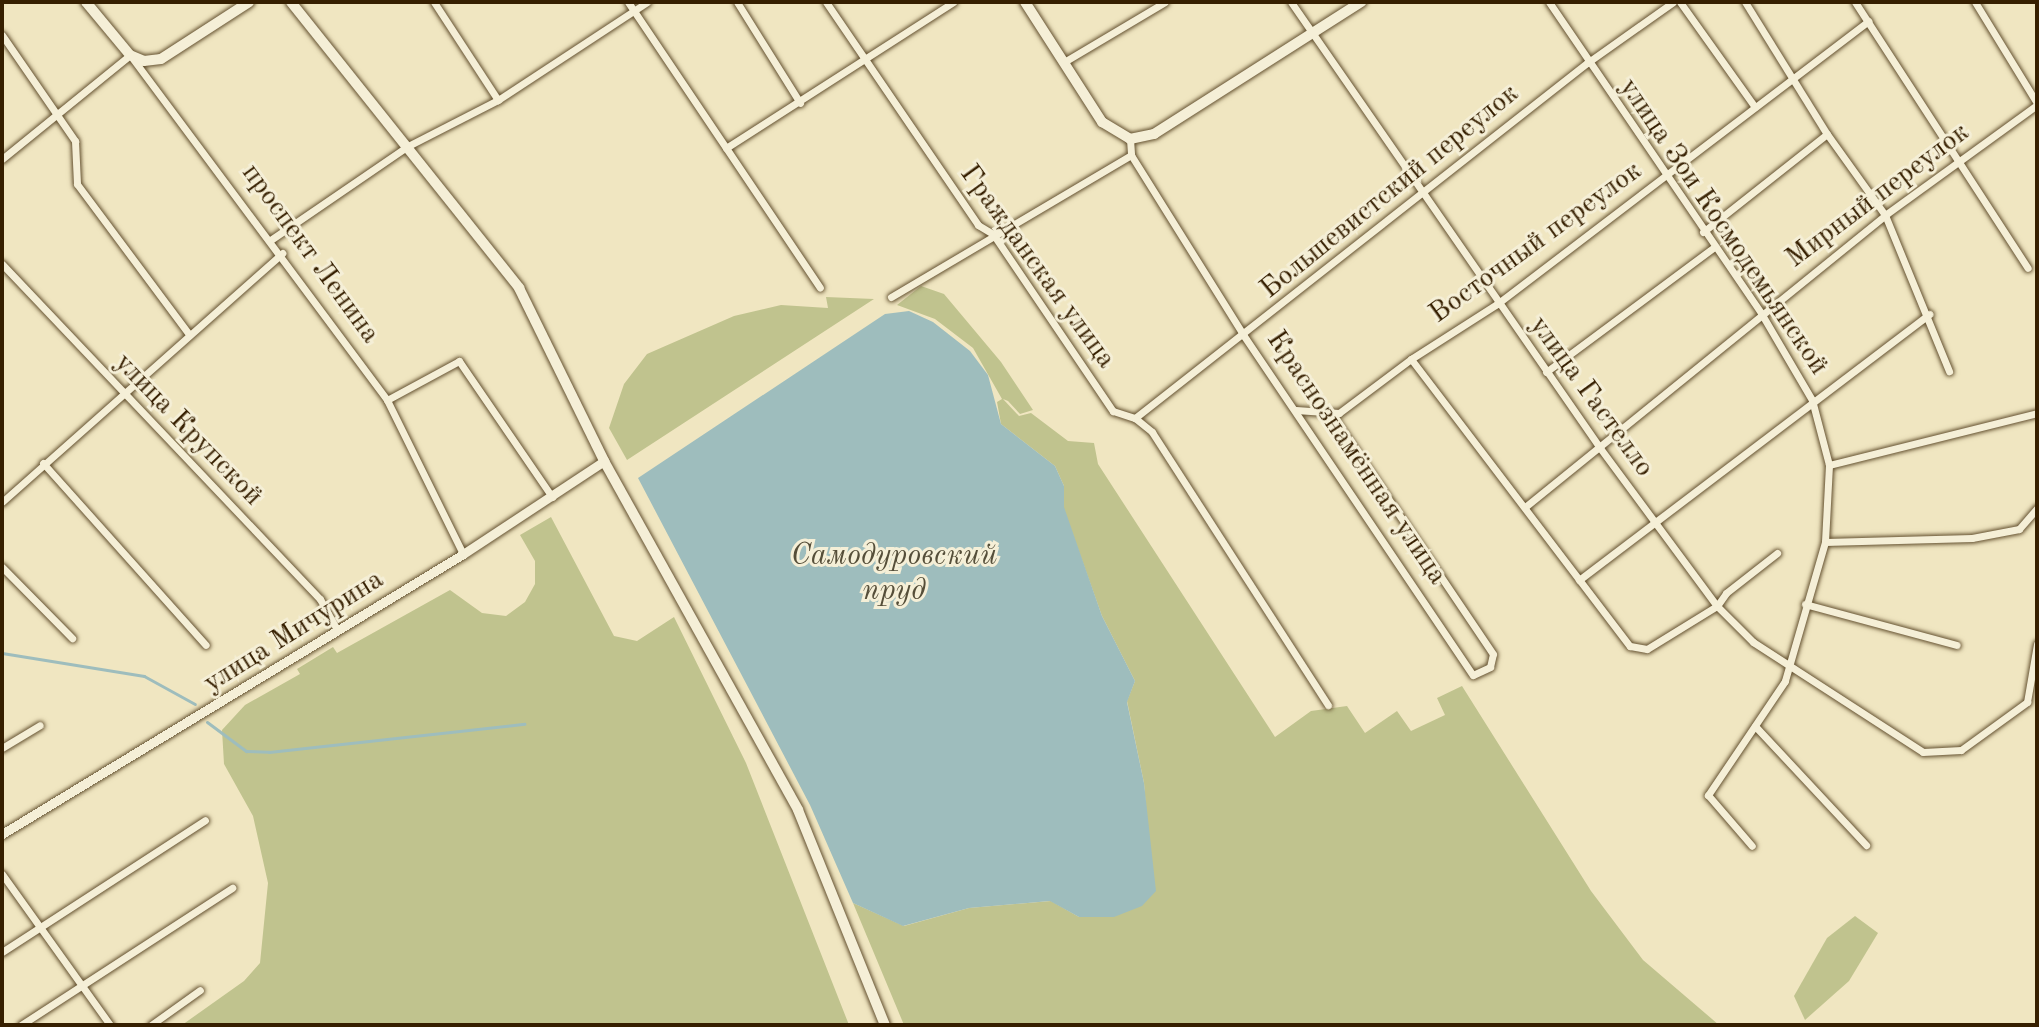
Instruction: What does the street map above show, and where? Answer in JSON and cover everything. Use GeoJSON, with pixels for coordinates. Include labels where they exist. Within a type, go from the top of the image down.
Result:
{"type":"FeatureCollection","features":[{"type":"Feature","properties":{"kind":"main road","name":"проспект Ленина"},"geometry":{"type":"LineString","coordinates":[[86,2],[130,55]]}},
{"type":"Feature","properties":{"kind":"main road"},"geometry":{"type":"LineString","coordinates":[[130,55],[144,61],[161,59],[249,2]]}},
{"type":"Feature","properties":{"kind":"main road"},"geometry":{"type":"LineString","coordinates":[[291,2],[519,288],[604,461],[798,810],[885,1025]]}},
{"type":"Feature","properties":{"kind":"main road"},"geometry":{"type":"LineString","coordinates":[[1025,2],[1102,122],[1130,139],[1154,134],[1361,2]]}},
{"type":"Feature","properties":{"kind":"street"},"geometry":{"type":"LineString","coordinates":[[434,2],[498,100]]}},
{"type":"Feature","properties":{"kind":"street"},"geometry":{"type":"LineString","coordinates":[[628,2],[820,288]]}},
{"type":"Feature","properties":{"kind":"street"},"geometry":{"type":"LineString","coordinates":[[272,239],[408,146],[498,100],[647,2]]}},
{"type":"Feature","properties":{"kind":"street"},"geometry":{"type":"LineString","coordinates":[[737,2],[800,103]]}},
{"type":"Feature","properties":{"kind":"street","name":"Гражданская улица"},"geometry":{"type":"LineString","coordinates":[[826,2],[978,225],[993,234],[1113,411],[1135,418],[1152,432],[1328,705]]}},
{"type":"Feature","properties":{"kind":"street"},"geometry":{"type":"LineString","coordinates":[[726,148],[866,62],[953,2]]}},
{"type":"Feature","properties":{"kind":"street"},"geometry":{"type":"LineString","coordinates":[[1064,62],[1165,2]]}},
{"type":"Feature","properties":{"kind":"street","name":"улица Гастелло"},"geometry":{"type":"LineString","coordinates":[[1291,2],[1497,304],[1600,448],[1717,606],[1753,642],[1789,661],[1923,752],[1961,750],[2027,702],[2037,644]]}},
{"type":"Feature","properties":{"kind":"street","name":"улица Зои Космодемьянской"},"geometry":{"type":"LineString","coordinates":[[1549,2],[1713,248],[1761,313],[1812,400],[1829,465],[1825,542],[1785,681],[1708,795],[1752,846]]}},
{"type":"Feature","properties":{"kind":"street","name":"Большевистский переулок"},"geometry":{"type":"LineString","coordinates":[[1135,418],[1423,196],[1587,63],[1673,2]]}},
{"type":"Feature","properties":{"kind":"street"},"geometry":{"type":"LineString","coordinates":[[1680,2],[1755,107]]}},
{"type":"Feature","properties":{"kind":"street"},"geometry":{"type":"LineString","coordinates":[[1745,2],[1827,134],[1885,215],[1930,314],[1949,371]]}},
{"type":"Feature","properties":{"kind":"street"},"geometry":{"type":"LineString","coordinates":[[1855,2],[2028,268]]}},
{"type":"Feature","properties":{"kind":"street"},"geometry":{"type":"LineString","coordinates":[[1975,2],[2037,104]]}},
{"type":"Feature","properties":{"kind":"street","name":"Восточный переулок"},"geometry":{"type":"LineString","coordinates":[[1331,414],[1497,304],[1868,21]]}},
{"type":"Feature","properties":{"kind":"street"},"geometry":{"type":"LineString","coordinates":[[2,35],[75,141],[77,184],[188,333]]}},
{"type":"Feature","properties":{"kind":"street"},"geometry":{"type":"LineString","coordinates":[[2,159],[130,55]]}},
{"type":"Feature","properties":{"kind":"street","name":"проспект Ленина"},"geometry":{"type":"LineString","coordinates":[[130,55],[272,239],[387,400],[463,554]]}},
{"type":"Feature","properties":{"kind":"street","name":"Мирный переулок"},"geometry":{"type":"LineString","coordinates":[[1525,507],[1885,215],[2037,104]]}},
{"type":"Feature","properties":{"kind":"street"},"geometry":{"type":"LineString","coordinates":[[1703,232],[1827,134]]}},
{"type":"Feature","properties":{"kind":"street","name":"Краснознамённая улица"},"geometry":{"type":"LineString","coordinates":[[1130,139],[1131,155],[1244,336],[1473,675],[1490,667],[1493,654],[1331,414]]}},
{"type":"Feature","properties":{"kind":"street"},"geometry":{"type":"LineString","coordinates":[[891,297],[1131,155]]}},
{"type":"Feature","properties":{"kind":"street"},"geometry":{"type":"LineString","coordinates":[[1546,372],[1713,248]]}},
{"type":"Feature","properties":{"kind":"street"},"geometry":{"type":"LineString","coordinates":[[2,502],[121,392],[282,253]]}},
{"type":"Feature","properties":{"kind":"street","name":"улица Крупской"},"geometry":{"type":"LineString","coordinates":[[2,264],[320,599],[337,630]]}},
{"type":"Feature","properties":{"kind":"street"},"geometry":{"type":"LineString","coordinates":[[1579,580],[1812,400],[1930,314]]}},
{"type":"Feature","properties":{"kind":"street"},"geometry":{"type":"LineString","coordinates":[[1411,359],[1630,646],[1647,649],[1717,606],[1726,593],[1777,553]]}},
{"type":"Feature","properties":{"kind":"street"},"geometry":{"type":"LineString","coordinates":[[387,400],[459,361],[552,497]]}},
{"type":"Feature","properties":{"kind":"street"},"geometry":{"type":"LineString","coordinates":[[1296,410],[1331,414]]}},
{"type":"Feature","properties":{"kind":"street"},"geometry":{"type":"LineString","coordinates":[[1829,465],[1959,428],[2037,413]]}},
{"type":"Feature","properties":{"kind":"street","name":"улица Мичурина"},"geometry":{"type":"LineString","coordinates":[[2,834],[463,554],[604,461]]}},
{"type":"Feature","properties":{"kind":"street"},"geometry":{"type":"LineString","coordinates":[[43,463],[206,645]]}},
{"type":"Feature","properties":{"kind":"street"},"geometry":{"type":"LineString","coordinates":[[1825,542],[1972,538],[2019,529],[2037,508]]}},
{"type":"Feature","properties":{"kind":"street"},"geometry":{"type":"LineString","coordinates":[[2,567],[72,638]]}},
{"type":"Feature","properties":{"kind":"street"},"geometry":{"type":"LineString","coordinates":[[1805,604],[1957,645]]}},
{"type":"Feature","properties":{"kind":"street"},"geometry":{"type":"LineString","coordinates":[[2,748],[40,725]]}},
{"type":"Feature","properties":{"kind":"street"},"geometry":{"type":"LineString","coordinates":[[1755,726],[1866,845]]}},
{"type":"Feature","properties":{"kind":"street"},"geometry":{"type":"LineString","coordinates":[[2,952],[205,820]]}},
{"type":"Feature","properties":{"kind":"street"},"geometry":{"type":"LineString","coordinates":[[2,874],[110,1025]]}},
{"type":"Feature","properties":{"kind":"street"},"geometry":{"type":"LineString","coordinates":[[21,1025],[80,983],[232,888]]}},
{"type":"Feature","properties":{"kind":"street"},"geometry":{"type":"LineString","coordinates":[[151,1025],[200,990]]}},
{"type":"Feature","properties":{"kind":"green space"},"geometry":{"type":"Polygon","coordinates":[[[921,286],[944,294],[1001,362],[1033,410],[1020,414],[1003,399],[1019,416],[1031,413],[1068,441],[1094,443],[1098,464],[1275,737],[1311,711],[1347,706],[1365,733],[1397,711],[1411,731],[1445,715],[1437,698],[1462,686],[1591,891],[1643,960],[1719,1025],[904,1025],[853,903],[904,926],[969,908],[1051,901],[1079,917],[1149,847],[1144,783],[1127,701],[1135,681],[1102,616],[1063,507],[1064,486],[1055,466],[1001,424],[997,402],[1002,399],[973,348],[935,319],[897,305],[921,286]]]}},
{"type":"Feature","properties":{"kind":"green space"},"geometry":{"type":"Polygon","coordinates":[[[826,297],[874,299],[627,460],[609,428],[624,384],[647,354],[734,316],[781,305],[828,308],[826,297]]]}},
{"type":"Feature","properties":{"kind":"green space"},"geometry":{"type":"Polygon","coordinates":[[[551,517],[614,636],[637,641],[674,617],[746,763],[849,1025],[182,1025],[244,981],[260,963],[268,883],[253,816],[224,764],[222,730],[245,705],[300,674],[297,669],[333,647],[337,653],[450,590],[482,613],[506,616],[525,602],[535,584],[535,561],[520,535],[551,517]]]}},
{"type":"Feature","properties":{"kind":"green space"},"geometry":{"type":"Polygon","coordinates":[[[1855,916],[1878,933],[1849,981],[1805,1020],[1794,996],[1827,938],[1855,916]]]}},
{"type":"Feature","properties":{"kind":"water","name":"Самодуровский пруд"},"geometry":{"type":"Polygon","coordinates":[[[909,311],[933,322],[970,351],[988,375],[1001,424],[1055,466],[1064,486],[1064,507],[1102,616],[1135,681],[1127,702],[1144,783],[1156,891],[1142,906],[1114,917],[1079,917],[1050,901],[969,908],[903,926],[853,903],[810,805],[638,478],[885,314],[909,311]]]}},
{"type":"Feature","properties":{"kind":"waterway"},"geometry":{"type":"LineString","coordinates":[[2,653],[144,676],[195,704]]}},
{"type":"Feature","properties":{"kind":"waterway"},"geometry":{"type":"LineString","coordinates":[[207,722],[246,751],[269,752],[524,724]]}}]}
